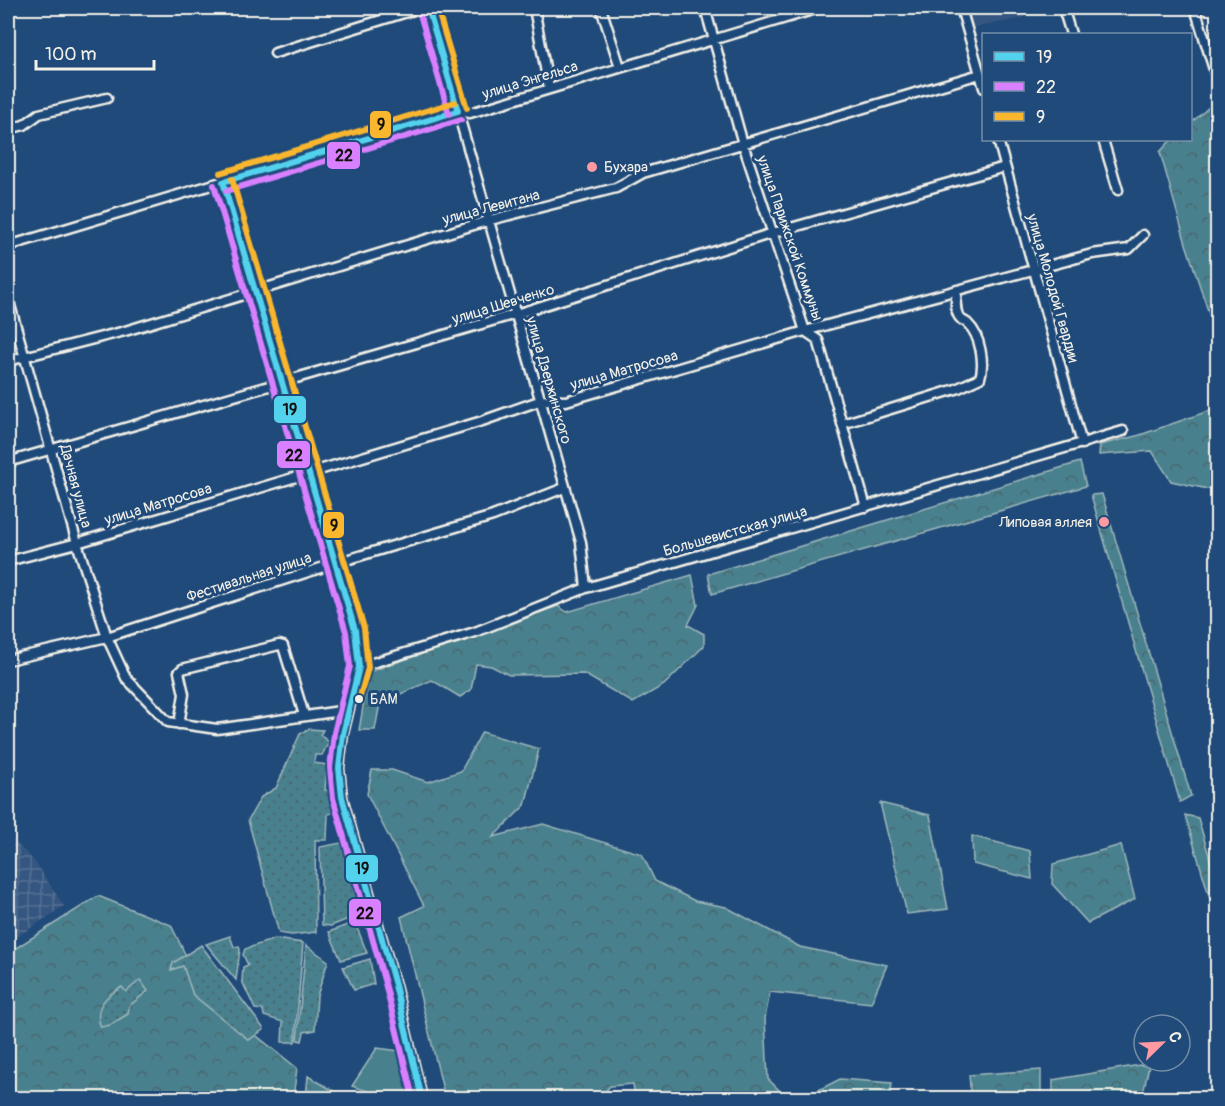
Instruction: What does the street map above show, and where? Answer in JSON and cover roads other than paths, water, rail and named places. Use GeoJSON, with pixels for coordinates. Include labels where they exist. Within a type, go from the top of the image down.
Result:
{"type":"FeatureCollection","features":[{"type":"Feature","properties":{"kind":"street"},"geometry":{"type":"LineString","coordinates":[[275,53],[420,8]]}},
{"type":"Feature","properties":{"kind":"street","name":"улица Дзержинского"},"geometry":{"type":"LineString","coordinates":[[428,8],[581,542],[586,588]]}},
{"type":"Feature","properties":{"kind":"street"},"geometry":{"type":"LineString","coordinates":[[534,8],[549,89]]}},
{"type":"Feature","properties":{"kind":"street"},"geometry":{"type":"LineString","coordinates":[[601,8],[620,67]]}},
{"type":"Feature","properties":{"kind":"street","name":"улица Парижской Коммуны"},"geometry":{"type":"LineString","coordinates":[[705,8],[744,144],[805,331],[818,340],[866,507]]}},
{"type":"Feature","properties":{"kind":"street","name":"улица Энгельса"},"geometry":{"type":"LineString","coordinates":[[8,246],[458,111],[470,113],[819,8]]}},
{"type":"Feature","properties":{"kind":"street"},"geometry":{"type":"LineString","coordinates":[[961,8],[982,81]]}},
{"type":"Feature","properties":{"kind":"street"},"geometry":{"type":"LineString","coordinates":[[1063,8],[1071,33]]}},
{"type":"Feature","properties":{"kind":"street"},"geometry":{"type":"LineString","coordinates":[[1196,8],[1216,76]]}},
{"type":"Feature","properties":{"kind":"street","name":"улица Левитана"},"geometry":{"type":"LineString","coordinates":[[8,362],[23,356],[125,331],[490,220],[616,188],[643,173],[980,74]]}},
{"type":"Feature","properties":{"kind":"street"},"geometry":{"type":"LineString","coordinates":[[8,129],[24,125],[39,114],[107,98]]}},
{"type":"Feature","properties":{"kind":"street","name":"улица Молодой Гвардии"},"geometry":{"type":"LineString","coordinates":[[998,141],[1082,444]]}},
{"type":"Feature","properties":{"kind":"street"},"geometry":{"type":"LineString","coordinates":[[1103,141],[1118,190]]}},
{"type":"Feature","properties":{"kind":"street","name":"улица Шевченко"},"geometry":{"type":"LineString","coordinates":[[8,462],[23,455],[52,451],[282,380],[304,378],[516,314],[773,232],[1005,167]]}},
{"type":"Feature","properties":{"kind":"street"},"geometry":{"type":"LineString","coordinates":[[224,182],[355,630],[359,667],[347,710],[339,768],[342,797],[395,985],[422,1097],[412,1098]]}},
{"type":"Feature","properties":{"kind":"street","name":"улица Матросова"},"geometry":{"type":"LineString","coordinates":[[8,561],[77,543],[542,400],[566,401],[805,331],[1111,249],[1128,249],[1143,235]]}},
{"type":"Feature","properties":{"kind":"street"},"geometry":{"type":"LineString","coordinates":[[842,424],[956,389],[980,378],[983,369],[976,336],[969,324],[960,318],[957,308],[957,290]]}},
{"type":"Feature","properties":{"kind":"street","name":"Дачная улица"},"geometry":{"type":"LineString","coordinates":[[8,298],[77,543],[107,637],[126,678],[168,722],[179,724]]}},
{"type":"Feature","properties":{"kind":"street","name":"Большевистская улица"},"geometry":{"type":"LineString","coordinates":[[359,667],[475,632],[586,588],[1123,431]]}},
{"type":"Feature","properties":{"kind":"street","name":"Фестивальная улица"},"geometry":{"type":"LineString","coordinates":[[8,660],[107,637],[336,563],[493,516],[564,488]]}},
{"type":"Feature","properties":{"kind":"street"},"geometry":{"type":"LineString","coordinates":[[304,715],[283,646],[279,645],[182,669],[179,672],[184,694],[179,724],[217,729],[347,710]]}},
{"type":"Feature","properties":{"kind":"place","name":"Бухара"},"geometry":{"type":"Point","coordinates":[592,167]}},
{"type":"Feature","properties":{"kind":"place","name":"Липовая аллея"},"geometry":{"type":"Point","coordinates":[1104,522]}},
{"type":"Feature","properties":{"kind":"place","name":"БАМ"},"geometry":{"type":"Point","coordinates":[359,699]}}]}
